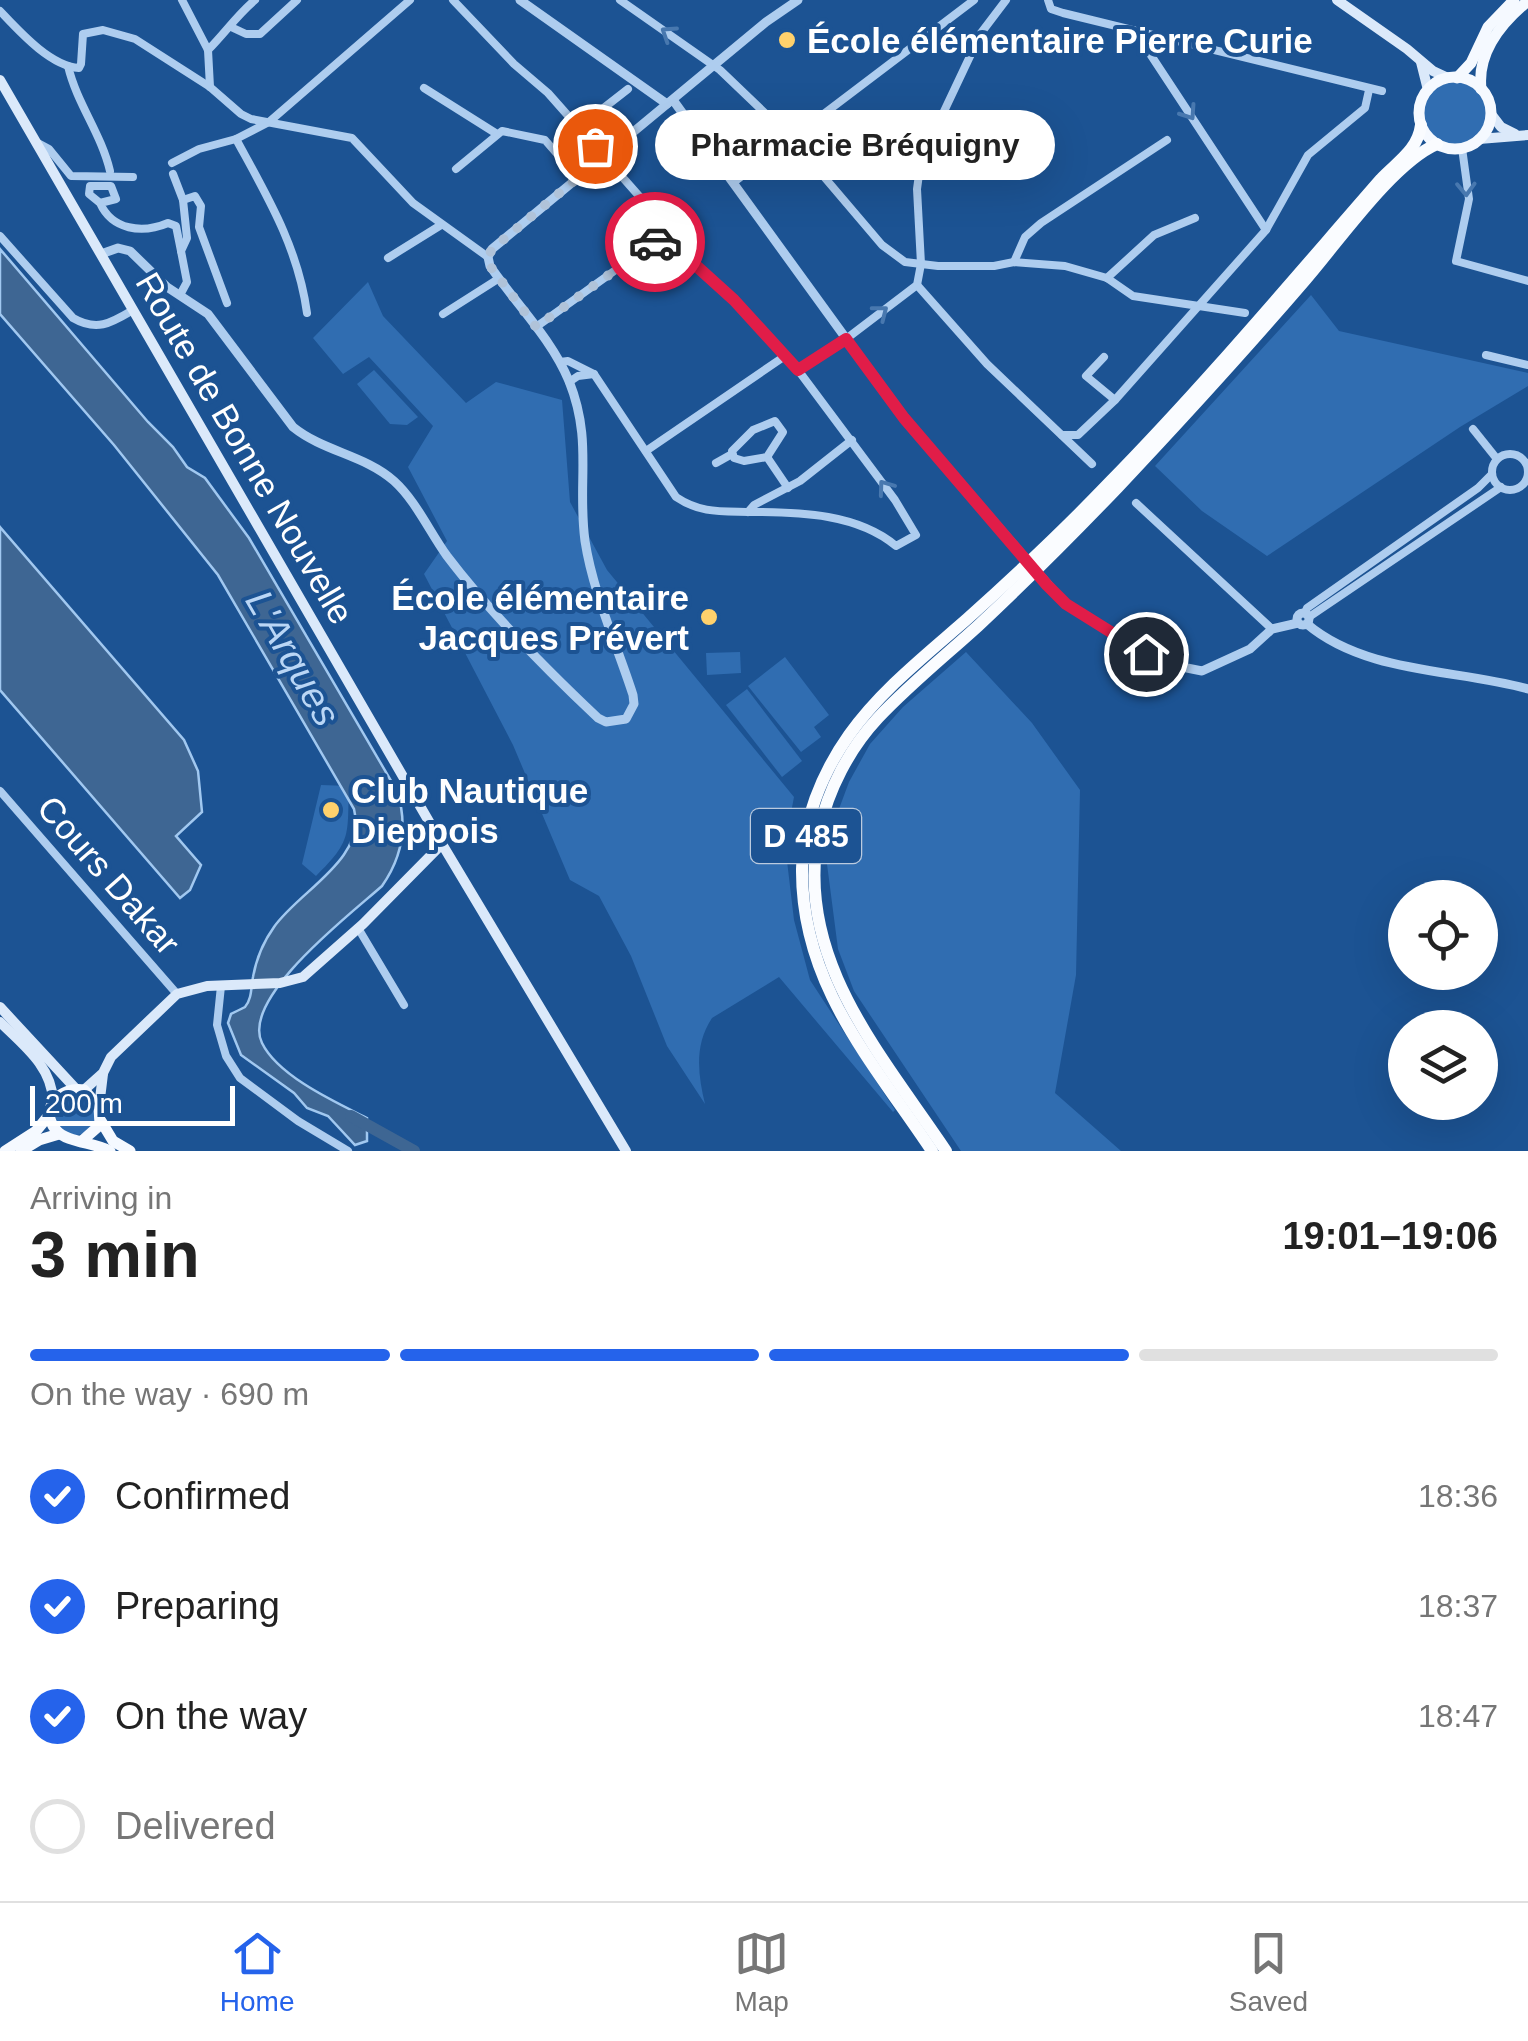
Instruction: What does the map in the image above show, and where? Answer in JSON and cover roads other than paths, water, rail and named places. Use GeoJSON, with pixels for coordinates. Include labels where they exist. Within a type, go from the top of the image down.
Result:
{"type":"FeatureCollection","features":[{"type":"Feature","properties":{"kind":"highway","name":"D 485"},"geometry":{"type":"LineString","coordinates":[[1037,560],[1381,179],[1410,152],[1421,126]]}},
{"type":"Feature","properties":{"kind":"highway","name":"D 485"},"geometry":{"type":"LineString","coordinates":[[932,1151],[858,1044],[826,988],[809,941],[803,904],[806,830],[829,766],[868,710],[1115,490],[1395,177],[1423,150],[1437,144]]}},
{"type":"Feature","properties":{"kind":"highway","name":"D 485"},"geometry":{"type":"LineString","coordinates":[[946,1151],[868,1038],[836,982],[820,937],[814,903],[819,833],[827,801],[841,772],[878,719],[1024,571]]}},
{"type":"Feature","properties":{"kind":"main road"},"geometry":{"type":"LineString","coordinates":[[1337,0],[1420,61],[1481,89],[1490,114],[1501,127],[1522,134]]}},
{"type":"Feature","properties":{"kind":"main road"},"geometry":{"type":"LineString","coordinates":[[1514,0],[1488,27],[1471,63],[1453,78],[1428,90],[1420,104],[1421,126],[1437,144],[1462,148],[1479,139],[1522,134]]}},
{"type":"Feature","properties":{"kind":"main road"},"geometry":{"type":"LineString","coordinates":[[1481,89],[1482,66],[1494,37],[1528,1]]}},
{"type":"Feature","properties":{"kind":"main road"},"geometry":{"type":"LineString","coordinates":[[1420,61],[1428,90]]}},
{"type":"Feature","properties":{"kind":"main road","name":"Route de Bonne Nouvelle"},"geometry":{"type":"LineString","coordinates":[[0,80],[442,844],[626,1151]]}},
{"type":"Feature","properties":{"kind":"main road"},"geometry":{"type":"LineString","coordinates":[[1479,139],[1490,114]]}},
{"type":"Feature","properties":{"kind":"main road"},"geometry":{"type":"LineString","coordinates":[[130,1151],[113,1141],[101,1121],[103,1073],[112,1058],[177,994],[221,986],[280,984],[303,976],[358,928],[442,844]]}},
{"type":"Feature","properties":{"kind":"main road"},"geometry":{"type":"LineString","coordinates":[[0,1007],[99,1107]]}},
{"type":"Feature","properties":{"kind":"main road"},"geometry":{"type":"LineString","coordinates":[[0,1022],[42,1066],[51,1082],[59,1134]]}},
{"type":"Feature","properties":{"kind":"main road"},"geometry":{"type":"LineString","coordinates":[[4,1151],[36,1131],[65,1090],[79,1089],[103,1073]]}},
{"type":"Feature","properties":{"kind":"main road"},"geometry":{"type":"LineString","coordinates":[[83,1140],[94,1133],[101,1121]]}},
{"type":"Feature","properties":{"kind":"main road"},"geometry":{"type":"LineString","coordinates":[[21,1151],[59,1134],[110,1151]]}},
{"type":"Feature","properties":{"kind":"street"},"geometry":{"type":"LineString","coordinates":[[182,0],[208,50],[210,87]]}},
{"type":"Feature","properties":{"kind":"street"},"geometry":{"type":"LineString","coordinates":[[208,50],[232,27],[237,15],[256,0]]}},
{"type":"Feature","properties":{"kind":"street"},"geometry":{"type":"LineString","coordinates":[[232,27],[246,34],[260,34],[297,0]]}},
{"type":"Feature","properties":{"kind":"street"},"geometry":{"type":"LineString","coordinates":[[172,162],[236,139],[269,122],[410,0]]}},
{"type":"Feature","properties":{"kind":"street"},"geometry":{"type":"LineString","coordinates":[[453,0],[578,128],[670,231],[692,262],[734,300],[798,370],[852,440],[916,535],[908,543],[896,546],[878,531],[827,517],[715,512],[690,507],[676,497],[594,374],[586,367],[560,362]]}},
{"type":"Feature","properties":{"kind":"street"},"geometry":{"type":"LineString","coordinates":[[520,0],[670,102],[734,182],[904,418],[1047,585],[1092,623],[1146,654],[1202,671],[1250,649],[1272,629],[1305,619],[1502,488]]}},
{"type":"Feature","properties":{"kind":"street"},"geometry":{"type":"LineString","coordinates":[[620,0],[716,66],[791,138],[896,258],[921,264],[994,266],[1014,262],[1065,266],[1108,278],[1133,296],[1245,314]]}},
{"type":"Feature","properties":{"kind":"street"},"geometry":{"type":"LineString","coordinates":[[488,257],[492,249],[604,156],[798,0]]}},
{"type":"Feature","properties":{"kind":"street"},"geometry":{"type":"LineString","coordinates":[[734,182],[974,0]]}},
{"type":"Feature","properties":{"kind":"street"},"geometry":{"type":"LineString","coordinates":[[798,370],[916,285],[921,264],[917,214],[921,160],[981,33],[1006,0]]}},
{"type":"Feature","properties":{"kind":"street"},"geometry":{"type":"LineString","coordinates":[[1048,0],[1050,10],[1382,91]]}},
{"type":"Feature","properties":{"kind":"street"},"geometry":{"type":"LineString","coordinates":[[0,11],[30,44],[68,66],[79,68],[83,34],[103,30],[119,33],[164,56],[210,87],[240,114],[352,138],[399,189],[488,257],[498,279],[536,327],[569,382],[585,441],[584,535],[633,695],[626,719],[606,722],[598,718],[525,646],[448,556],[403,490],[371,466],[319,445],[293,427],[208,314],[130,251],[118,248],[100,254]]}},
{"type":"Feature","properties":{"kind":"street"},"geometry":{"type":"LineString","coordinates":[[1135,32],[1266,230]]}},
{"type":"Feature","properties":{"kind":"street"},"geometry":{"type":"LineString","coordinates":[[68,66],[72,86],[104,145],[110,170]]}},
{"type":"Feature","properties":{"kind":"street"},"geometry":{"type":"LineString","coordinates":[[424,88],[497,134]]}},
{"type":"Feature","properties":{"kind":"street"},"geometry":{"type":"LineString","coordinates":[[578,128],[628,90]]}},
{"type":"Feature","properties":{"kind":"street"},"geometry":{"type":"LineString","coordinates":[[1062,435],[1078,435],[1115,400],[1266,230],[1308,155],[1365,108],[1368,90]]}},
{"type":"Feature","properties":{"kind":"street"},"geometry":{"type":"LineString","coordinates":[[456,169],[502,131],[545,140],[578,178]]}},
{"type":"Feature","properties":{"kind":"street"},"geometry":{"type":"LineString","coordinates":[[236,139],[278,214],[296,258],[307,313]]}},
{"type":"Feature","properties":{"kind":"street"},"geometry":{"type":"LineString","coordinates":[[1014,262],[1025,237],[1042,223],[1167,140]]}},
{"type":"Feature","properties":{"kind":"street"},"geometry":{"type":"LineString","coordinates":[[36,142],[49,149],[71,176],[133,177]]}},
{"type":"Feature","properties":{"kind":"street"},"geometry":{"type":"LineString","coordinates":[[1462,148],[1469,192],[1456,260],[1528,282]]}},
{"type":"Feature","properties":{"kind":"street"},"geometry":{"type":"LineString","coordinates":[[173,174],[183,200],[187,238],[181,252]]}},
{"type":"Feature","properties":{"kind":"street"},"geometry":{"type":"LineString","coordinates":[[183,200],[195,196],[202,206],[198,227],[227,303]]}},
{"type":"Feature","properties":{"kind":"street"},"geometry":{"type":"LineString","coordinates":[[100,203],[114,224],[148,230],[168,223],[176,226],[187,282],[180,295]]}},
{"type":"Feature","properties":{"kind":"street"},"geometry":{"type":"LineString","coordinates":[[1108,278],[1154,234],[1195,218]]}},
{"type":"Feature","properties":{"kind":"street"},"geometry":{"type":"LineString","coordinates":[[388,258],[442,225]]}},
{"type":"Feature","properties":{"kind":"street"},"geometry":{"type":"LineString","coordinates":[[536,327],[670,231]]}},
{"type":"Feature","properties":{"kind":"street"},"geometry":{"type":"LineString","coordinates":[[0,236],[73,318],[95,328],[133,310]]}},
{"type":"Feature","properties":{"kind":"street"},"geometry":{"type":"LineString","coordinates":[[443,314],[498,279]]}},
{"type":"Feature","properties":{"kind":"street"},"geometry":{"type":"LineString","coordinates":[[916,285],[986,364],[1092,464]]}},
{"type":"Feature","properties":{"kind":"street"},"geometry":{"type":"LineString","coordinates":[[1486,355],[1528,365]]}},
{"type":"Feature","properties":{"kind":"street"},"geometry":{"type":"LineString","coordinates":[[646,451],[785,356]]}},
{"type":"Feature","properties":{"kind":"street"},"geometry":{"type":"LineString","coordinates":[[1104,358],[1086,376],[1115,400]]}},
{"type":"Feature","properties":{"kind":"street"},"geometry":{"type":"LineString","coordinates":[[569,382],[594,374]]}},
{"type":"Feature","properties":{"kind":"street"},"geometry":{"type":"LineString","coordinates":[[716,463],[732,454],[754,430],[775,421],[783,432],[767,457],[744,461],[732,454]]}},
{"type":"Feature","properties":{"kind":"street"},"geometry":{"type":"LineString","coordinates":[[1473,429],[1497,459]]}},
{"type":"Feature","properties":{"kind":"street"},"geometry":{"type":"LineString","coordinates":[[748,512],[788,488],[852,440]]}},
{"type":"Feature","properties":{"kind":"street"},"geometry":{"type":"LineString","coordinates":[[1305,619],[1307,608],[1478,488],[1492,474],[1497,459],[1506,454],[1526,460],[1526,479],[1521,486],[1502,488],[1492,474]]}},
{"type":"Feature","properties":{"kind":"street"},"geometry":{"type":"LineString","coordinates":[[767,457],[788,488]]}},
{"type":"Feature","properties":{"kind":"street"},"geometry":{"type":"LineString","coordinates":[[1521,486],[1528,494]]}},
{"type":"Feature","properties":{"kind":"street"},"geometry":{"type":"LineString","coordinates":[[1136,503],[1272,629]]}},
{"type":"Feature","properties":{"kind":"street"},"geometry":{"type":"LineString","coordinates":[[1305,619],[1336,644],[1391,662],[1528,689]]}},
{"type":"Feature","properties":{"kind":"street","name":"Cours Dakar"},"geometry":{"type":"LineString","coordinates":[[0,791],[177,994]]}},
{"type":"Feature","properties":{"kind":"street"},"geometry":{"type":"LineString","coordinates":[[358,928],[404,1005]]}},
{"type":"Feature","properties":{"kind":"street"},"geometry":{"type":"LineString","coordinates":[[221,986],[217,1025],[226,1056],[240,1078],[298,1121],[348,1151]]}},
{"type":"Feature","properties":{"kind":"water"},"geometry":{"type":"Polygon","coordinates":[[[0,249],[187,467],[205,478],[249,538],[397,791],[402,840],[389,875],[282,981],[267,1003],[260,1024],[262,1043],[281,1066],[308,1087],[367,1118],[367,1141],[355,1145],[328,1116],[307,1108],[294,1093],[241,1055],[228,1023],[231,1014],[247,1004],[258,957],[274,927],[341,859],[350,844],[355,827],[354,809],[218,575],[114,445],[0,314],[0,249]]]}},
{"type":"Feature","properties":{"kind":"water"},"geometry":{"type":"Polygon","coordinates":[[[0,527],[184,740],[198,771],[202,812],[176,836],[201,865],[190,890],[180,898],[0,690],[0,527]]]}},
{"type":"Feature","properties":{"kind":"waterway","name":"L'Arques"},"geometry":{"type":"LineString","coordinates":[[351,1116],[414,1151]]}},
{"type":"Feature","properties":{"kind":"place","name":"École élémentaire Pierre Curie"},"geometry":{"type":"Point","coordinates":[787,40]}},
{"type":"Feature","properties":{"kind":"place","name":"Pharmacie Bréquigny"},"geometry":{"type":"Point","coordinates":[595,146]}},
{"type":"Feature","properties":{"kind":"place","name":"École élémentaire Jacques Prévert"},"geometry":{"type":"Point","coordinates":[709,617]}},
{"type":"Feature","properties":{"kind":"place","name":"Club Nautique Dieppois"},"geometry":{"type":"Point","coordinates":[331,810]}}]}
